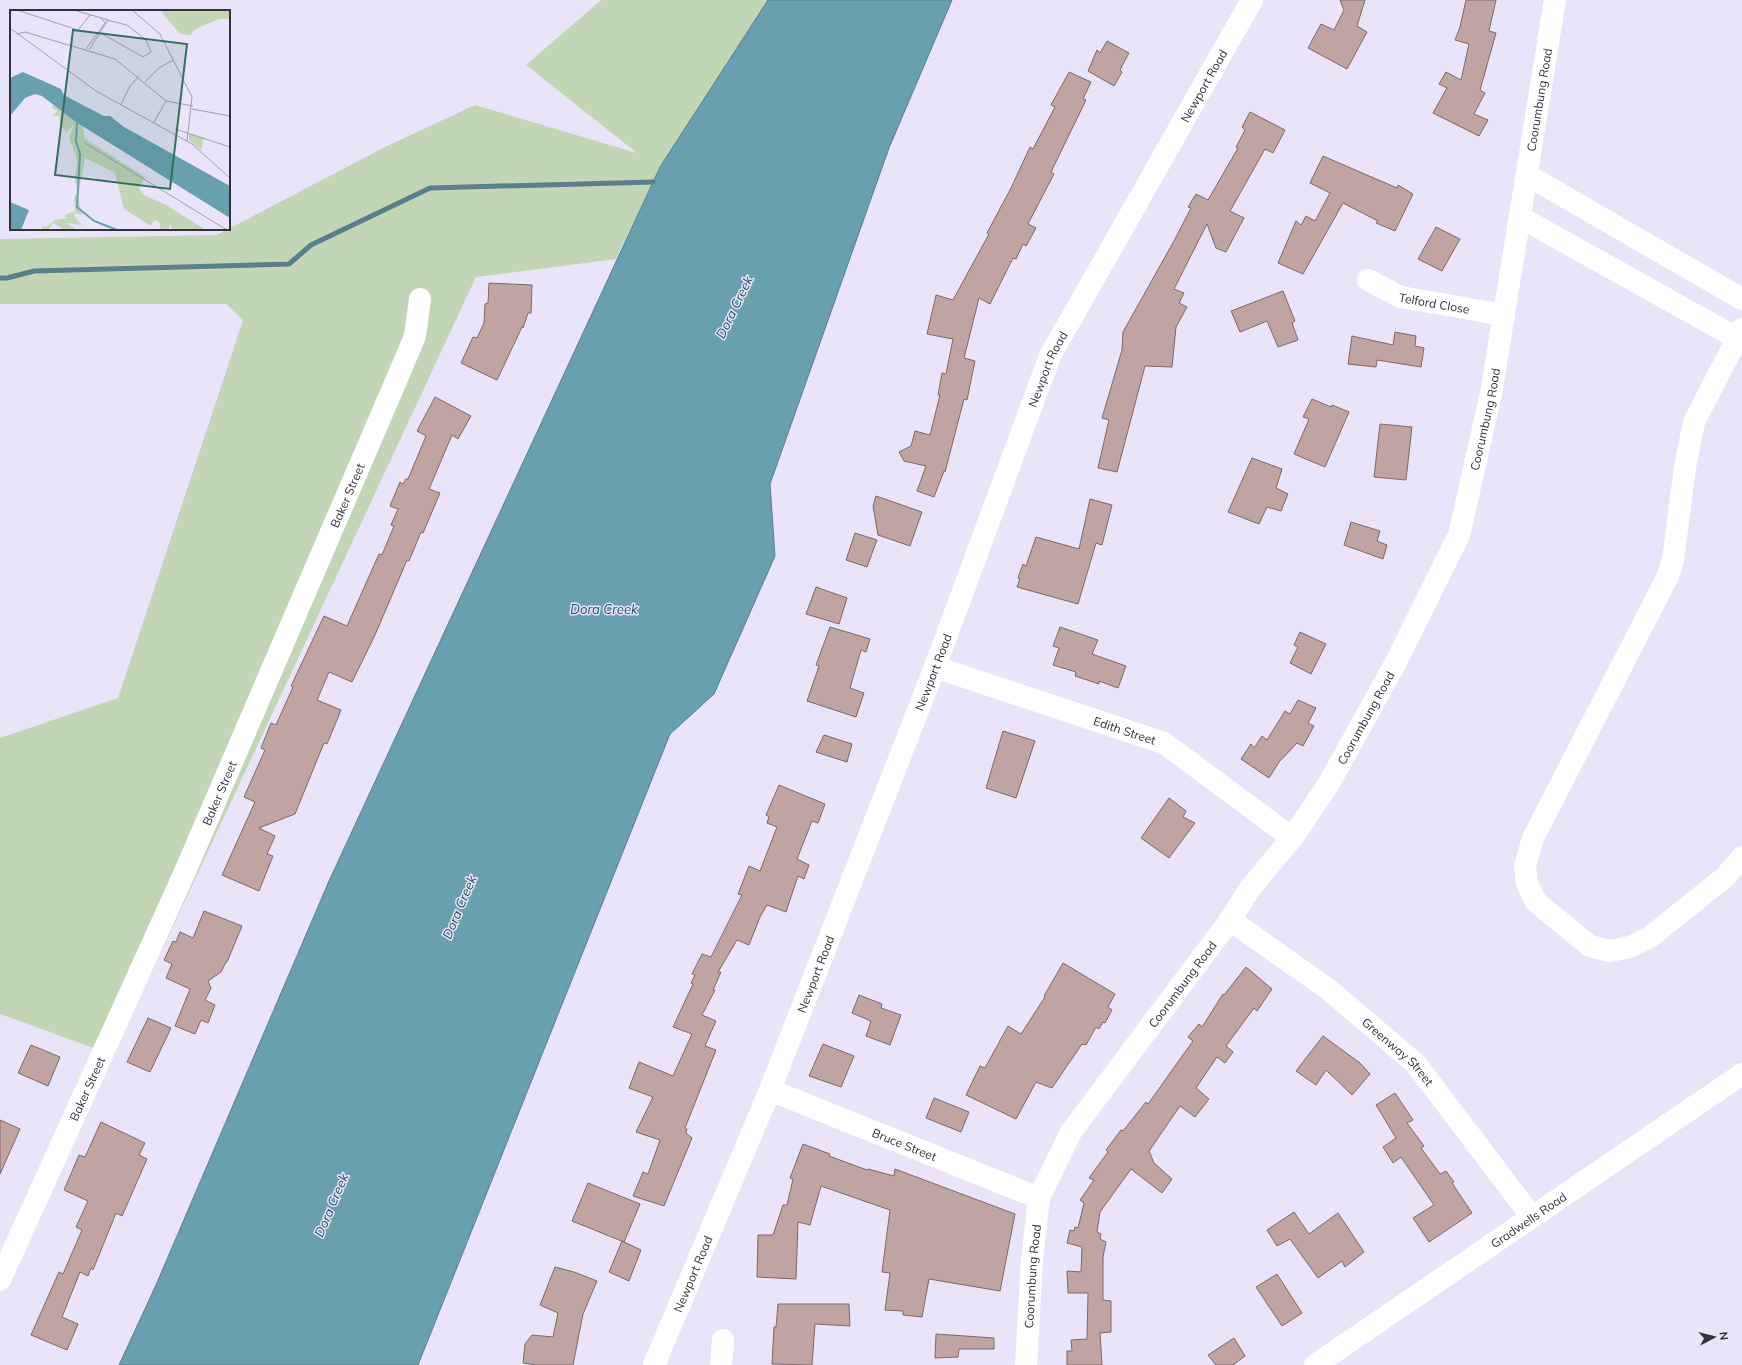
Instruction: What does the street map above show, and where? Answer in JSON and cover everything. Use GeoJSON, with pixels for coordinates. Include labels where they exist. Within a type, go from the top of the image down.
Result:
{"type":"FeatureCollection","features":[{"type":"Feature","properties":{"kind":"street","name":"Newport Road"},"geometry":{"type":"LineString","coordinates":[[654,1365],[770,1090],[935,667],[1050,356],[1252,0]]}},
{"type":"Feature","properties":{"kind":"street","name":"Coorumbung Road"},"geometry":{"type":"LineString","coordinates":[[1026,1365],[1032,1260],[1039,1198],[1071,1132],[1230,920],[1251,887],[1292,838],[1328,786],[1395,664],[1459,535],[1491,394],[1555,0]]}},
{"type":"Feature","properties":{"kind":"street"},"geometry":{"type":"LineString","coordinates":[[1527,175],[1742,299]]}},
{"type":"Feature","properties":{"kind":"street"},"geometry":{"type":"LineString","coordinates":[[1520,217],[1740,336],[1694,422],[1685,467],[1673,560],[1668,576],[1533,838],[1525,866],[1527,883],[1536,902],[1590,946],[1610,951],[1630,948],[1650,937],[1724,877],[1742,857]]}},
{"type":"Feature","properties":{"kind":"street","name":"Telford Close"},"geometry":{"type":"LineString","coordinates":[[1368,280],[1401,297],[1504,315]]}},
{"type":"Feature","properties":{"kind":"street","name":"Baker Street"},"geometry":{"type":"LineString","coordinates":[[0,1280],[184,874],[400,374],[414,336],[420,299]]}},
{"type":"Feature","properties":{"kind":"street","name":"Edith Street"},"geometry":{"type":"LineString","coordinates":[[935,667],[1164,744],[1292,838]]}},
{"type":"Feature","properties":{"kind":"street","name":"Greenway Street"},"geometry":{"type":"LineString","coordinates":[[1230,920],[1328,989],[1416,1064],[1532,1217]]}},
{"type":"Feature","properties":{"kind":"street","name":"Gradwells Road"},"geometry":{"type":"LineString","coordinates":[[1316,1365],[1742,1074]]}},
{"type":"Feature","properties":{"kind":"street","name":"Bruce Street"},"geometry":{"type":"LineString","coordinates":[[770,1090],[1039,1198]]}},
{"type":"Feature","properties":{"kind":"street"},"geometry":{"type":"LineString","coordinates":[[721,1365],[723,1340]]}},
{"type":"Feature","properties":{"kind":"green space"},"geometry":{"type":"Polygon","coordinates":[[[601,0],[768,0],[660,167],[616,259],[476,277],[113,1055],[0,1014],[0,738],[118,698],[243,320],[226,304],[0,304],[0,239],[217,235],[227,230],[230,230],[230,228],[385,147],[475,105],[637,153],[526,65],[601,0]]]}},
{"type":"Feature","properties":{"kind":"water","name":"Dora Creek"},"geometry":{"type":"Polygon","coordinates":[[[768,0],[952,0],[889,148],[770,484],[775,556],[714,694],[670,734],[418,1365],[119,1365],[156,1285],[329,881],[660,167],[768,0]]]}},
{"type":"Feature","properties":{"kind":"building"},"geometry":{"type":"Polygon","coordinates":[[[1340,0],[1365,0],[1357,26],[1367,32],[1347,69],[1308,48],[1321,24],[1334,30],[1344,10],[1340,0]]]}},
{"type":"Feature","properties":{"kind":"building"},"geometry":{"type":"Polygon","coordinates":[[[1466,0],[1496,0],[1489,31],[1496,33],[1480,90],[1485,93],[1474,114],[1488,120],[1479,136],[1433,113],[1447,88],[1439,84],[1446,72],[1461,80],[1469,44],[1455,40],[1460,27],[1466,0]]]}},
{"type":"Feature","properties":{"kind":"building"},"geometry":{"type":"Polygon","coordinates":[[[1107,41],[1129,53],[1120,70],[1122,72],[1114,86],[1088,71],[1097,50],[1100,53],[1107,41]]]}},
{"type":"Feature","properties":{"kind":"building"},"geometry":{"type":"Polygon","coordinates":[[[1069,72],[1091,82],[1083,99],[1086,100],[1051,172],[1054,174],[1028,224],[1036,228],[1026,246],[1023,244],[1016,259],[1013,258],[990,304],[979,298],[964,358],[975,361],[967,400],[964,399],[945,472],[944,471],[934,497],[917,491],[926,466],[904,461],[899,452],[911,446],[915,431],[930,435],[940,395],[938,395],[942,373],[946,374],[953,339],[927,334],[936,295],[953,300],[989,234],[987,233],[1011,188],[1030,147],[1033,149],[1055,107],[1051,105],[1069,72]]]}},
{"type":"Feature","properties":{"kind":"building"},"geometry":{"type":"Polygon","coordinates":[[[1250,112],[1285,130],[1273,153],[1265,149],[1230,211],[1244,218],[1226,252],[1216,248],[1207,224],[1174,289],[1184,293],[1179,303],[1187,307],[1176,327],[1172,367],[1145,366],[1117,472],[1098,468],[1109,420],[1102,418],[1122,350],[1123,332],[1175,239],[1191,208],[1188,207],[1196,194],[1208,200],[1238,148],[1236,147],[1245,130],[1242,127],[1250,112]]]}},
{"type":"Feature","properties":{"kind":"building"},"geometry":{"type":"Polygon","coordinates":[[[1323,156],[1397,188],[1398,185],[1413,194],[1395,231],[1376,223],[1378,221],[1343,203],[1303,274],[1278,263],[1296,221],[1301,225],[1306,216],[1315,221],[1330,193],[1310,183],[1323,156]]]}},
{"type":"Feature","properties":{"kind":"building"},"geometry":{"type":"Polygon","coordinates":[[[1436,227],[1460,239],[1442,271],[1418,259],[1436,227]]]}},
{"type":"Feature","properties":{"kind":"building"},"geometry":{"type":"Polygon","coordinates":[[[489,283],[532,285],[531,313],[528,313],[523,328],[522,327],[497,380],[461,363],[473,337],[477,338],[484,323],[485,304],[488,303],[489,283]]]}},
{"type":"Feature","properties":{"kind":"building"},"geometry":{"type":"Polygon","coordinates":[[[1283,291],[1295,321],[1292,323],[1298,340],[1278,347],[1267,321],[1240,332],[1231,311],[1283,291]]]}},
{"type":"Feature","properties":{"kind":"building"},"geometry":{"type":"Polygon","coordinates":[[[1395,332],[1416,336],[1415,346],[1424,348],[1421,367],[1377,360],[1376,367],[1348,364],[1352,336],[1393,345],[1395,332]]]}},
{"type":"Feature","properties":{"kind":"building"},"geometry":{"type":"Polygon","coordinates":[[[435,397],[471,416],[458,439],[452,435],[429,489],[440,493],[423,533],[421,532],[409,561],[407,560],[375,635],[352,682],[329,672],[317,700],[341,710],[327,744],[324,743],[295,814],[259,828],[275,836],[267,854],[273,856],[259,891],[222,875],[255,802],[244,797],[265,750],[261,748],[271,723],[276,725],[293,687],[291,686],[324,616],[347,626],[379,554],[382,555],[394,526],[391,525],[398,509],[390,506],[400,482],[403,484],[406,479],[408,479],[426,436],[417,431],[435,397]]]}},
{"type":"Feature","properties":{"kind":"building"},"geometry":{"type":"Polygon","coordinates":[[[1312,399],[1331,407],[1332,405],[1349,412],[1325,467],[1294,454],[1309,419],[1303,417],[1312,399]]]}},
{"type":"Feature","properties":{"kind":"building"},"geometry":{"type":"Polygon","coordinates":[[[1380,424],[1412,427],[1406,480],[1374,477],[1380,424]]]}},
{"type":"Feature","properties":{"kind":"building"},"geometry":{"type":"Polygon","coordinates":[[[1252,458],[1282,469],[1276,488],[1288,494],[1281,511],[1267,507],[1259,524],[1228,512],[1252,458]]]}},
{"type":"Feature","properties":{"kind":"building"},"geometry":{"type":"Polygon","coordinates":[[[876,496],[922,512],[910,546],[878,535],[873,506],[876,496]]]}},
{"type":"Feature","properties":{"kind":"building"},"geometry":{"type":"Polygon","coordinates":[[[1090,499],[1112,505],[1102,545],[1096,543],[1078,604],[1017,587],[1020,579],[1018,578],[1023,564],[1026,566],[1036,537],[1079,549],[1090,499]]]}},
{"type":"Feature","properties":{"kind":"building"},"geometry":{"type":"Polygon","coordinates":[[[1351,522],[1380,531],[1377,541],[1387,545],[1383,559],[1344,545],[1351,522]]]}},
{"type":"Feature","properties":{"kind":"building"},"geometry":{"type":"Polygon","coordinates":[[[855,533],[877,540],[867,567],[846,560],[855,533]]]}},
{"type":"Feature","properties":{"kind":"building"},"geometry":{"type":"Polygon","coordinates":[[[816,587],[847,598],[839,624],[806,614],[816,587]]]}},
{"type":"Feature","properties":{"kind":"building"},"geometry":{"type":"Polygon","coordinates":[[[830,627],[870,639],[866,652],[861,650],[850,688],[864,693],[856,717],[807,701],[819,666],[816,665],[830,627]]]}},
{"type":"Feature","properties":{"kind":"building"},"geometry":{"type":"Polygon","coordinates":[[[1060,627],[1098,640],[1092,654],[1126,666],[1118,688],[1099,681],[1099,684],[1075,676],[1076,672],[1053,665],[1059,648],[1053,646],[1060,627]]]}},
{"type":"Feature","properties":{"kind":"building"},"geometry":{"type":"Polygon","coordinates":[[[1300,632],[1326,644],[1311,674],[1290,663],[1298,647],[1294,645],[1300,632]]]}},
{"type":"Feature","properties":{"kind":"building"},"geometry":{"type":"Polygon","coordinates":[[[1298,700],[1316,708],[1308,723],[1314,726],[1303,746],[1297,743],[1279,762],[1269,778],[1241,759],[1251,744],[1254,748],[1262,736],[1267,740],[1285,711],[1290,714],[1298,700]]]}},
{"type":"Feature","properties":{"kind":"building"},"geometry":{"type":"Polygon","coordinates":[[[1003,731],[1035,741],[1016,798],[986,788],[1003,731]]]}},
{"type":"Feature","properties":{"kind":"building"},"geometry":{"type":"Polygon","coordinates":[[[824,735],[852,744],[847,762],[816,752],[824,735]]]}},
{"type":"Feature","properties":{"kind":"building"},"geometry":{"type":"Polygon","coordinates":[[[779,785],[825,804],[818,823],[812,821],[797,859],[809,865],[804,879],[798,876],[786,912],[767,905],[760,917],[749,945],[737,940],[718,972],[721,972],[713,990],[715,990],[702,1015],[716,1021],[705,1046],[716,1050],[685,1128],[687,1129],[686,1133],[692,1138],[664,1206],[633,1196],[643,1172],[648,1174],[660,1140],[636,1132],[653,1097],[629,1088],[639,1062],[673,1076],[692,1034],[673,1027],[693,984],[691,983],[695,975],[692,974],[702,954],[711,957],[742,895],[738,894],[749,866],[760,871],[777,827],[767,823],[769,817],[766,815],[779,785]]]}},
{"type":"Feature","properties":{"kind":"building"},"geometry":{"type":"Polygon","coordinates":[[[1169,798],[1186,811],[1183,817],[1195,823],[1169,858],[1141,838],[1169,798]]]}},
{"type":"Feature","properties":{"kind":"building"},"geometry":{"type":"Polygon","coordinates":[[[204,911],[242,926],[227,962],[221,972],[208,981],[211,988],[205,1000],[215,1005],[208,1023],[201,1020],[195,1034],[175,1026],[190,989],[166,978],[172,964],[164,960],[173,941],[176,942],[180,932],[193,938],[204,911]]]}},
{"type":"Feature","properties":{"kind":"building"},"geometry":{"type":"Polygon","coordinates":[[[1063,963],[1115,994],[1108,1007],[1112,1010],[1105,1023],[1103,1022],[1099,1029],[1096,1027],[1086,1045],[1082,1044],[1052,1088],[1036,1082],[1016,1119],[966,1095],[980,1066],[985,1068],[1008,1026],[1021,1034],[1045,997],[1044,996],[1063,963]]]}},
{"type":"Feature","properties":{"kind":"building"},"geometry":{"type":"Polygon","coordinates":[[[1246,967],[1272,989],[1257,1011],[1254,1008],[1226,1046],[1233,1052],[1225,1063],[1217,1057],[1196,1088],[1209,1099],[1195,1117],[1180,1106],[1149,1151],[1154,1163],[1172,1179],[1162,1193],[1131,1169],[1100,1212],[1097,1232],[1101,1234],[1100,1239],[1106,1242],[1103,1257],[1103,1300],[1111,1301],[1111,1332],[1100,1333],[1102,1365],[1067,1365],[1067,1351],[1072,1351],[1071,1340],[1087,1339],[1088,1293],[1068,1293],[1067,1271],[1081,1272],[1082,1247],[1067,1243],[1070,1230],[1074,1231],[1075,1227],[1078,1228],[1084,1203],[1080,1200],[1094,1180],[1089,1178],[1108,1152],[1106,1150],[1121,1130],[1123,1131],[1146,1102],[1148,1104],[1193,1041],[1188,1037],[1199,1024],[1202,1027],[1223,994],[1224,995],[1246,967]]]}},
{"type":"Feature","properties":{"kind":"building"},"geometry":{"type":"Polygon","coordinates":[[[859,995],[882,1004],[881,1008],[901,1015],[890,1045],[866,1036],[871,1021],[852,1013],[859,995]]]}},
{"type":"Feature","properties":{"kind":"building"},"geometry":{"type":"Polygon","coordinates":[[[148,1018],[171,1028],[150,1072],[127,1062],[148,1018]]]}},
{"type":"Feature","properties":{"kind":"building"},"geometry":{"type":"Polygon","coordinates":[[[1323,1036],[1360,1063],[1370,1074],[1352,1095],[1326,1070],[1316,1085],[1296,1071],[1323,1036]]]}},
{"type":"Feature","properties":{"kind":"building"},"geometry":{"type":"Polygon","coordinates":[[[823,1044],[854,1056],[841,1087],[809,1076],[823,1044]]]}},
{"type":"Feature","properties":{"kind":"building"},"geometry":{"type":"Polygon","coordinates":[[[31,1045],[60,1057],[48,1086],[18,1073],[31,1045]]]}},
{"type":"Feature","properties":{"kind":"building"},"geometry":{"type":"Polygon","coordinates":[[[1395,1093],[1413,1120],[1407,1123],[1424,1146],[1421,1148],[1440,1174],[1446,1171],[1454,1182],[1452,1183],[1472,1213],[1429,1242],[1413,1218],[1434,1205],[1401,1157],[1393,1163],[1383,1147],[1396,1138],[1376,1105],[1395,1093]]]}},
{"type":"Feature","properties":{"kind":"building"},"geometry":{"type":"Polygon","coordinates":[[[934,1098],[969,1112],[961,1132],[926,1118],[934,1098]]]}},
{"type":"Feature","properties":{"kind":"building"},"geometry":{"type":"Polygon","coordinates":[[[0,1120],[20,1129],[0,1174],[0,1120]]]}},
{"type":"Feature","properties":{"kind":"building"},"geometry":{"type":"Polygon","coordinates":[[[101,1122],[145,1143],[139,1155],[147,1159],[122,1216],[116,1213],[93,1270],[91,1268],[88,1276],[80,1272],[62,1317],[78,1324],[67,1350],[31,1335],[59,1272],[63,1274],[82,1230],[76,1227],[88,1201],[64,1190],[79,1155],[85,1157],[101,1122]]]}},
{"type":"Feature","properties":{"kind":"building"},"geometry":{"type":"Polygon","coordinates":[[[803,1144],[830,1154],[829,1156],[867,1170],[894,1176],[895,1169],[1015,1214],[1000,1291],[929,1279],[922,1317],[903,1315],[903,1311],[885,1310],[890,1273],[882,1272],[890,1210],[821,1186],[810,1225],[798,1222],[796,1279],[757,1277],[758,1235],[773,1235],[783,1205],[787,1205],[793,1179],[790,1178],[803,1144]]]}},
{"type":"Feature","properties":{"kind":"building"},"geometry":{"type":"Polygon","coordinates":[[[588,1183],[640,1204],[624,1242],[572,1221],[588,1183]]]}},
{"type":"Feature","properties":{"kind":"building"},"geometry":{"type":"Polygon","coordinates":[[[1294,1212],[1309,1234],[1338,1213],[1364,1252],[1345,1267],[1342,1261],[1318,1278],[1290,1239],[1277,1246],[1267,1230],[1294,1212]]]}},
{"type":"Feature","properties":{"kind":"building"},"geometry":{"type":"Polygon","coordinates":[[[622,1241],[641,1250],[629,1281],[609,1272],[622,1241]]]}},
{"type":"Feature","properties":{"kind":"building"},"geometry":{"type":"Polygon","coordinates":[[[555,1267],[574,1272],[597,1281],[583,1314],[573,1365],[537,1365],[523,1363],[525,1344],[532,1335],[553,1337],[558,1313],[540,1305],[555,1267]]]}},
{"type":"Feature","properties":{"kind":"building"},"geometry":{"type":"Polygon","coordinates":[[[1277,1274],[1302,1313],[1282,1326],[1256,1287],[1277,1274]]]}},
{"type":"Feature","properties":{"kind":"building"},"geometry":{"type":"Polygon","coordinates":[[[778,1304],[849,1304],[850,1326],[815,1324],[812,1365],[772,1364],[774,1327],[776,1327],[778,1304]]]}},
{"type":"Feature","properties":{"kind":"building"},"geometry":{"type":"Polygon","coordinates":[[[936,1334],[994,1338],[994,1349],[959,1349],[958,1357],[935,1358],[936,1334]]]}},
{"type":"Feature","properties":{"kind":"building"},"geometry":{"type":"Polygon","coordinates":[[[1234,1338],[1245,1356],[1233,1365],[1216,1365],[1208,1355],[1234,1338]]]}},
{"type":"Feature","properties":{"kind":"waterway"},"geometry":{"type":"LineString","coordinates":[[0,278],[7,278],[34,271],[289,264],[311,245],[430,188],[653,182]]}}]}
